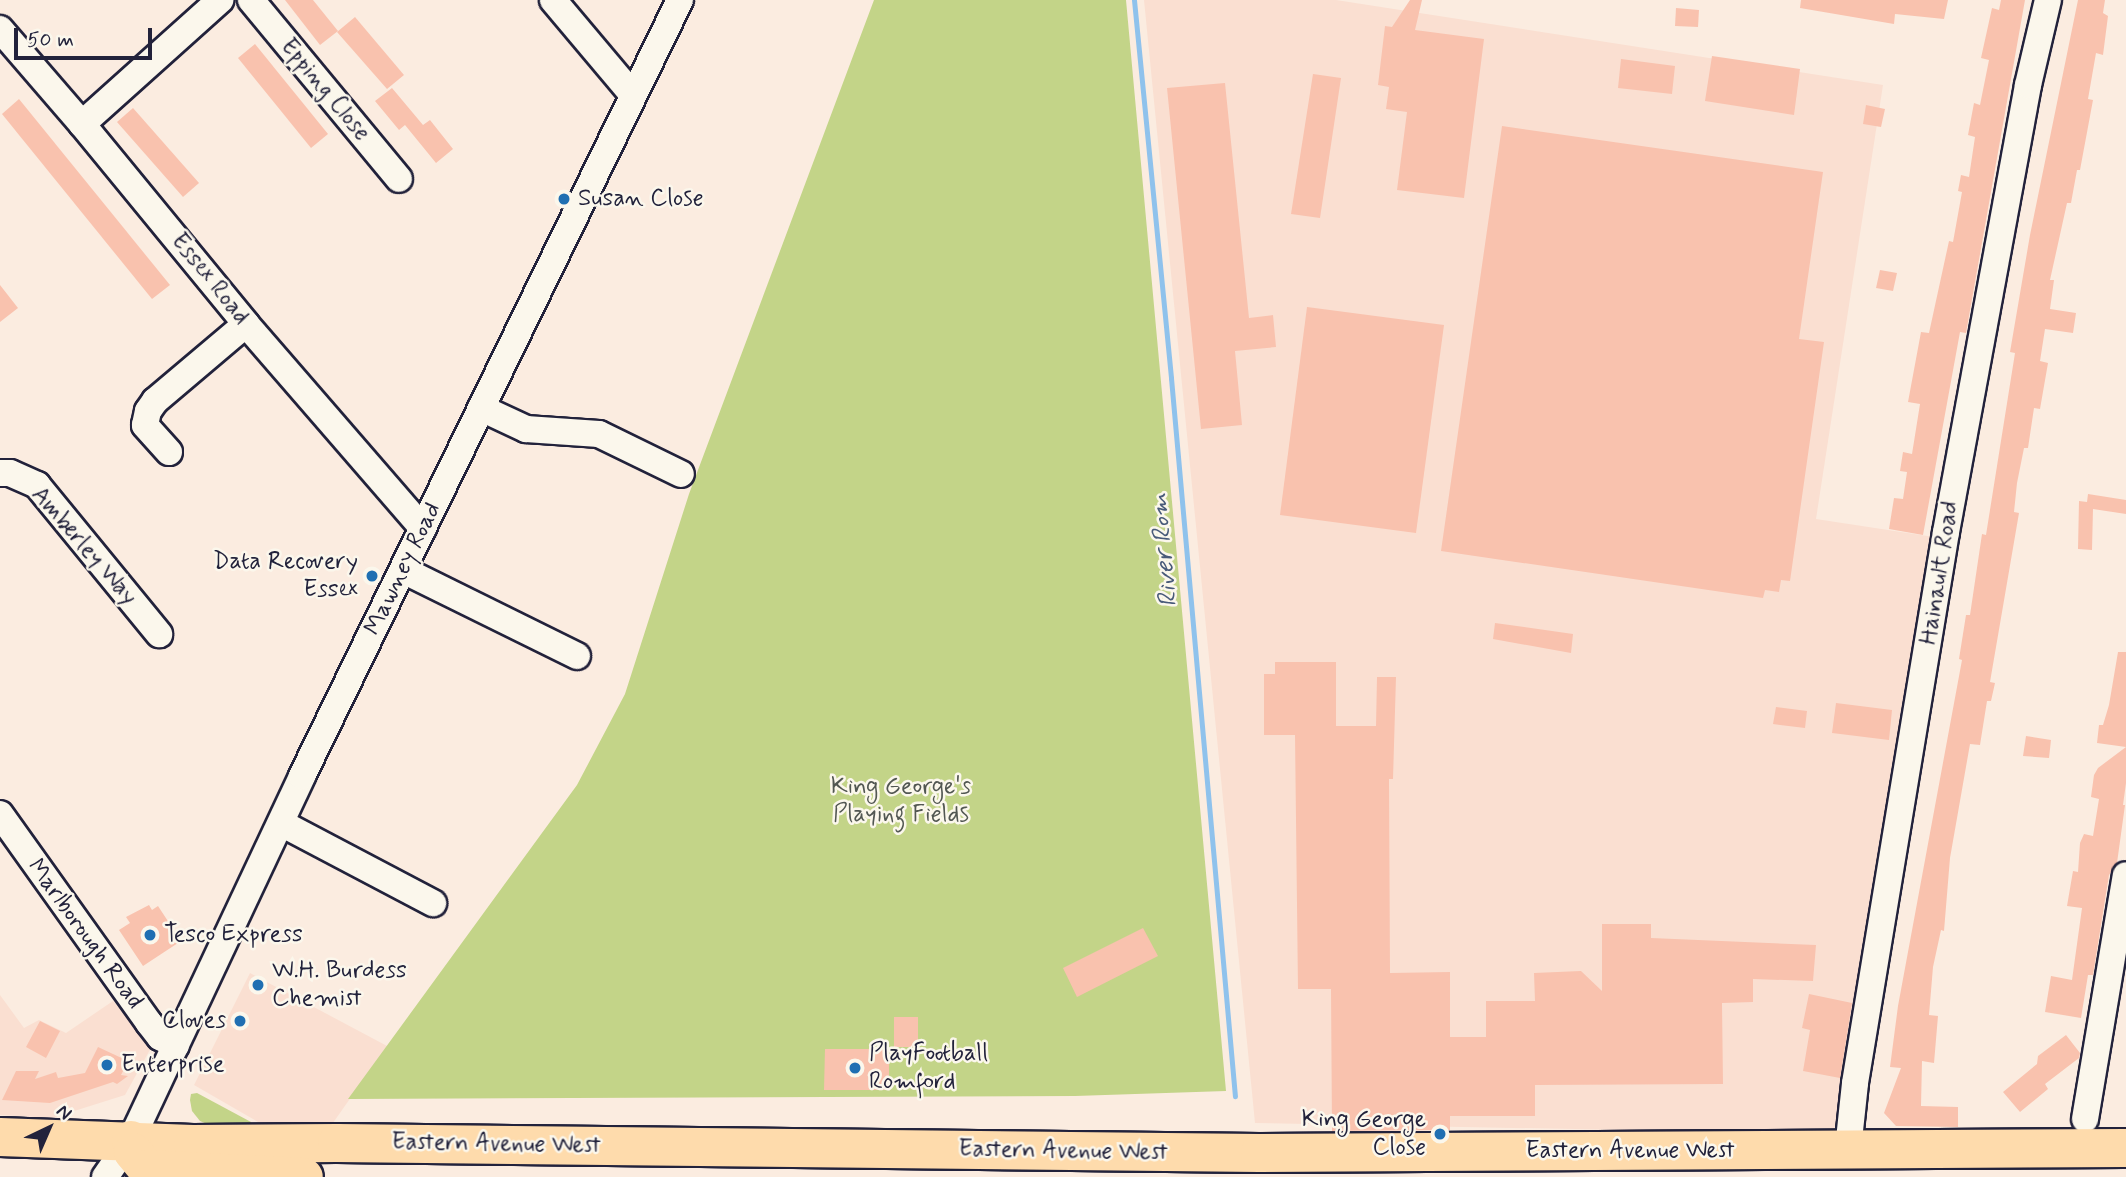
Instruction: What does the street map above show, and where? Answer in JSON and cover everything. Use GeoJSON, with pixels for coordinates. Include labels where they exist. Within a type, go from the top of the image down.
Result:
{"type":"FeatureCollection","features":[{"type":"Feature","properties":{"kind":"highway","name":"Eastern Avenue West"},"geometry":{"type":"LineString","coordinates":[[0,1137],[205,1144],[378,1143],[1248,1153],[2126,1148]]}},
{"type":"Feature","properties":{"kind":"highway"},"geometry":{"type":"LineString","coordinates":[[131,1140],[133,1152],[147,1170],[304,1177]]}},
{"type":"Feature","properties":{"kind":"street"},"geometry":{"type":"LineString","coordinates":[[82,124],[220,0]]}},
{"type":"Feature","properties":{"kind":"street","name":"Epping Close"},"geometry":{"type":"LineString","coordinates":[[251,0],[399,179]]}},
{"type":"Feature","properties":{"kind":"street"},"geometry":{"type":"LineString","coordinates":[[553,0],[633,95]]}},
{"type":"Feature","properties":{"kind":"street","name":"Mawney Road"},"geometry":{"type":"LineString","coordinates":[[106,1177],[131,1140],[422,528],[680,0]]}},
{"type":"Feature","properties":{"kind":"street","name":"Hainault Road"},"geometry":{"type":"LineString","coordinates":[[1848,1149],[1855,1083],[1946,532],[2028,85],[2048,0]]}},
{"type":"Feature","properties":{"kind":"street","name":"Essex Road"},"geometry":{"type":"LineString","coordinates":[[1,31],[82,124],[246,324],[422,528]]}},
{"type":"Feature","properties":{"kind":"street"},"geometry":{"type":"LineString","coordinates":[[169,452],[145,425],[148,411],[155,401],[246,324]]}},
{"type":"Feature","properties":{"kind":"street"},"geometry":{"type":"LineString","coordinates":[[481,408],[526,429],[599,434],[664,474]]}},
{"type":"Feature","properties":{"kind":"street","name":"Amberley Way"},"geometry":{"type":"LineString","coordinates":[[0,473],[10,473],[37,485],[159,634]]}},
{"type":"Feature","properties":{"kind":"street"},"geometry":{"type":"LineString","coordinates":[[403,570],[577,656]]}},
{"type":"Feature","properties":{"kind":"street","name":"Marlborough Road"},"geometry":{"type":"LineString","coordinates":[[0,814],[149,1023],[160,1037],[176,1046]]}},
{"type":"Feature","properties":{"kind":"street"},"geometry":{"type":"LineString","coordinates":[[281,823],[432,902]]}},
{"type":"Feature","properties":{"kind":"street"},"geometry":{"type":"LineString","coordinates":[[2084,1119],[2126,876]]}},
{"type":"Feature","properties":{"kind":"shaded area"},"geometry":{"type":"Polygon","coordinates":[[[1144,0],[1336,0],[1883,85],[1816,519],[1934,537],[1835,1134],[1255,1123],[1144,0]]]}},
{"type":"Feature","properties":{"kind":"shaded area"},"geometry":{"type":"Polygon","coordinates":[[[250,973],[387,1046],[328,1130],[258,1122],[194,1085],[250,973]]]}},
{"type":"Feature","properties":{"kind":"shaded area"},"geometry":{"type":"Polygon","coordinates":[[[0,995],[24,1028],[39,1020],[66,1033],[113,1001],[152,1046],[125,1095],[52,1118],[0,1115],[0,995]]]}},
{"type":"Feature","properties":{"kind":"green space","name":"King George's Playing Fields"},"geometry":{"type":"Polygon","coordinates":[[[874,0],[1126,0],[1226,1091],[1075,1096],[348,1099],[577,785],[625,694],[689,494],[874,0]]]}},
{"type":"Feature","properties":{"kind":"green space"},"geometry":{"type":"Polygon","coordinates":[[[197,1093],[251,1122],[255,1129],[214,1127],[200,1121],[192,1111],[190,1100],[191,1094],[197,1093]]]}},
{"type":"Feature","properties":{"kind":"building"},"geometry":{"type":"Polygon","coordinates":[[[285,0],[313,0],[338,31],[320,45],[285,0]]]}},
{"type":"Feature","properties":{"kind":"building"},"geometry":{"type":"Polygon","coordinates":[[[1410,0],[1422,0],[1415,30],[1484,39],[1464,198],[1397,190],[1407,112],[1386,109],[1389,87],[1378,85],[1385,26],[1392,27],[1410,0]]]}},
{"type":"Feature","properties":{"kind":"building"},"geometry":{"type":"Polygon","coordinates":[[[1801,0],[1948,0],[1944,19],[1895,14],[1894,24],[1800,8],[1801,0]]]}},
{"type":"Feature","properties":{"kind":"building"},"geometry":{"type":"Polygon","coordinates":[[[2001,0],[2025,0],[1966,333],[1960,332],[1923,535],[1889,529],[1894,498],[1903,499],[1907,472],[1900,471],[1903,452],[1912,454],[1920,404],[1908,402],[1921,332],[1929,333],[1949,241],[1953,242],[1962,192],[1958,191],[1961,175],[1969,177],[1975,137],[1968,135],[1974,103],[1980,105],[1989,60],[1981,58],[1992,8],[1999,10],[2001,0]]]}},
{"type":"Feature","properties":{"kind":"building"},"geometry":{"type":"Polygon","coordinates":[[[2078,0],[2105,0],[2103,13],[2108,16],[2103,55],[2096,53],[2088,99],[2093,100],[2080,170],[2077,170],[2071,203],[2067,203],[2050,280],[2054,280],[2050,309],[2076,313],[2073,333],[2045,329],[2040,361],[2048,363],[2040,409],[2034,408],[2028,448],[2024,448],[2017,483],[2014,512],[2019,513],[1990,682],[1995,683],[1991,701],[1987,701],[1980,745],[1970,744],[1950,858],[1944,931],[1941,930],[1933,967],[1929,1015],[1938,1016],[1934,1063],[1922,1061],[1921,1106],[1958,1107],[1958,1127],[1896,1126],[1884,1113],[1901,1068],[1890,1067],[1898,1006],[1962,660],[1959,659],[1966,615],[1970,615],[1982,534],[1986,535],[2015,353],[2010,352],[2030,235],[2078,0]]]}},
{"type":"Feature","properties":{"kind":"building"},"geometry":{"type":"Polygon","coordinates":[[[1676,8],[1699,10],[1698,27],[1675,26],[1676,8]]]}},
{"type":"Feature","properties":{"kind":"building"},"geometry":{"type":"Polygon","coordinates":[[[355,17],[404,75],[387,89],[337,32],[355,17]]]}},
{"type":"Feature","properties":{"kind":"building"},"geometry":{"type":"Polygon","coordinates":[[[255,44],[328,134],[311,148],[238,58],[255,44]]]}},
{"type":"Feature","properties":{"kind":"building"},"geometry":{"type":"Polygon","coordinates":[[[1712,56],[1800,69],[1794,115],[1705,101],[1712,56]]]}},
{"type":"Feature","properties":{"kind":"building"},"geometry":{"type":"Polygon","coordinates":[[[1621,59],[1675,66],[1672,94],[1618,88],[1621,59]]]}},
{"type":"Feature","properties":{"kind":"building"},"geometry":{"type":"Polygon","coordinates":[[[1313,74],[1341,78],[1320,218],[1291,214],[1313,74]]]}},
{"type":"Feature","properties":{"kind":"building"},"geometry":{"type":"Polygon","coordinates":[[[1225,83],[1249,318],[1273,315],[1276,347],[1235,351],[1242,425],[1201,429],[1167,88],[1225,83]]]}},
{"type":"Feature","properties":{"kind":"building"},"geometry":{"type":"Polygon","coordinates":[[[392,88],[423,125],[430,120],[453,149],[436,163],[405,125],[399,130],[375,101],[392,88]]]}},
{"type":"Feature","properties":{"kind":"building"},"geometry":{"type":"Polygon","coordinates":[[[19,99],[170,285],[152,299],[2,114],[19,99]]]}},
{"type":"Feature","properties":{"kind":"building"},"geometry":{"type":"Polygon","coordinates":[[[1866,105],[1885,109],[1881,127],[1863,124],[1866,105]]]}},
{"type":"Feature","properties":{"kind":"building"},"geometry":{"type":"Polygon","coordinates":[[[133,108],[199,183],[183,197],[117,122],[133,108]]]}},
{"type":"Feature","properties":{"kind":"building"},"geometry":{"type":"Polygon","coordinates":[[[1502,126],[1823,172],[1799,339],[1824,342],[1790,581],[1781,580],[1779,592],[1765,590],[1763,598],[1441,551],[1502,126]]]}},
{"type":"Feature","properties":{"kind":"building"},"geometry":{"type":"Polygon","coordinates":[[[1880,270],[1897,273],[1893,291],[1876,288],[1880,270]]]}},
{"type":"Feature","properties":{"kind":"building"},"geometry":{"type":"Polygon","coordinates":[[[0,285],[18,308],[0,322],[0,285]]]}},
{"type":"Feature","properties":{"kind":"building"},"geometry":{"type":"Polygon","coordinates":[[[1307,307],[1444,325],[1416,533],[1280,515],[1307,307]]]}},
{"type":"Feature","properties":{"kind":"building"},"geometry":{"type":"Polygon","coordinates":[[[2088,494],[2126,500],[2126,514],[2093,509],[2092,550],[2078,549],[2079,501],[2087,502],[2088,494]]]}},
{"type":"Feature","properties":{"kind":"building"},"geometry":{"type":"Polygon","coordinates":[[[1495,623],[1573,634],[1571,653],[1493,639],[1495,623]]]}},
{"type":"Feature","properties":{"kind":"building"},"geometry":{"type":"Polygon","coordinates":[[[2118,652],[2126,652],[2126,747],[2097,743],[2099,725],[2103,725],[2109,705],[2118,652]]]}},
{"type":"Feature","properties":{"kind":"building"},"geometry":{"type":"Polygon","coordinates":[[[1275,662],[1336,662],[1336,726],[1376,726],[1377,677],[1396,677],[1393,779],[1389,779],[1390,973],[1450,972],[1450,1037],[1486,1037],[1486,1001],[1535,1001],[1534,973],[1581,971],[1602,991],[1602,924],[1651,924],[1651,938],[1816,945],[1813,981],[1753,979],[1753,1002],[1722,1003],[1723,1084],[1535,1085],[1535,1116],[1450,1116],[1450,1130],[1332,1131],[1331,989],[1298,989],[1295,735],[1264,735],[1264,674],[1275,674],[1275,662]]]}},
{"type":"Feature","properties":{"kind":"building"},"geometry":{"type":"Polygon","coordinates":[[[1836,703],[1892,710],[1889,740],[1832,733],[1836,703]]]}},
{"type":"Feature","properties":{"kind":"building"},"geometry":{"type":"Polygon","coordinates":[[[1776,707],[1807,711],[1805,728],[1773,724],[1776,707]]]}},
{"type":"Feature","properties":{"kind":"building"},"geometry":{"type":"Polygon","coordinates":[[[2026,736],[2051,740],[2049,758],[2023,756],[2026,736]]]}},
{"type":"Feature","properties":{"kind":"building"},"geometry":{"type":"Polygon","coordinates":[[[2126,747],[2125,805],[2117,863],[2109,875],[2093,975],[2088,975],[2081,1018],[2045,1012],[2051,976],[2072,980],[2082,908],[2067,906],[2073,871],[2078,872],[2080,843],[2084,834],[2093,836],[2099,799],[2091,797],[2094,775],[2098,768],[2126,747]]]}},
{"type":"Feature","properties":{"kind":"building","name":"Tesco Express"},"geometry":{"type":"Polygon","coordinates":[[[149,905],[152,910],[158,906],[181,941],[143,966],[119,930],[130,923],[126,917],[149,905]]]}},
{"type":"Feature","properties":{"kind":"building"},"geometry":{"type":"Polygon","coordinates":[[[1143,928],[1158,956],[1077,997],[1063,968],[1143,928]]]}},
{"type":"Feature","properties":{"kind":"building"},"geometry":{"type":"Polygon","coordinates":[[[1809,994],[1852,1003],[1840,1078],[1803,1071],[1810,1030],[1802,1028],[1809,994]]]}},
{"type":"Feature","properties":{"kind":"building"},"geometry":{"type":"Polygon","coordinates":[[[894,1017],[918,1017],[918,1047],[894,1047],[894,1017]]]}},
{"type":"Feature","properties":{"kind":"building"},"geometry":{"type":"Polygon","coordinates":[[[40,1021],[60,1031],[46,1058],[26,1047],[40,1021]]]}},
{"type":"Feature","properties":{"kind":"building"},"geometry":{"type":"Polygon","coordinates":[[[2066,1035],[2080,1053],[2079,1058],[2045,1084],[2048,1089],[2020,1112],[2003,1092],[2037,1064],[2038,1056],[2066,1035]]]}},
{"type":"Feature","properties":{"kind":"building"},"geometry":{"type":"Polygon","coordinates":[[[98,1047],[128,1061],[121,1075],[128,1076],[117,1084],[113,1082],[50,1103],[2,1100],[16,1071],[39,1071],[35,1079],[56,1072],[58,1078],[85,1073],[98,1047]]]}},
{"type":"Feature","properties":{"kind":"building"},"geometry":{"type":"Polygon","coordinates":[[[825,1049],[889,1049],[889,1090],[824,1090],[825,1049]]]}},
{"type":"Feature","properties":{"kind":"waterway","name":"River Rom"},"geometry":{"type":"LineString","coordinates":[[1134,0],[1171,378],[1235,1096]]}},
{"type":"Feature","properties":{"kind":"place","name":"Susan Close"},"geometry":{"type":"Point","coordinates":[564,199]}},
{"type":"Feature","properties":{"kind":"place","name":"Data Recovery Essex"},"geometry":{"type":"Point","coordinates":[372,576]}},
{"type":"Feature","properties":{"kind":"place","name":"Tesco Express"},"geometry":{"type":"Point","coordinates":[150,935]}},
{"type":"Feature","properties":{"kind":"place","name":"W.H. Burdess Chemist"},"geometry":{"type":"Point","coordinates":[258,985]}},
{"type":"Feature","properties":{"kind":"place","name":"Cloves"},"geometry":{"type":"Point","coordinates":[240,1021]}},
{"type":"Feature","properties":{"kind":"place","name":"Enterprise"},"geometry":{"type":"Point","coordinates":[107,1065]}},
{"type":"Feature","properties":{"kind":"place","name":"PlayFootball Romford"},"geometry":{"type":"Point","coordinates":[855,1068]}},
{"type":"Feature","properties":{"kind":"place","name":"King George Close"},"geometry":{"type":"Point","coordinates":[1440,1134]}}]}
